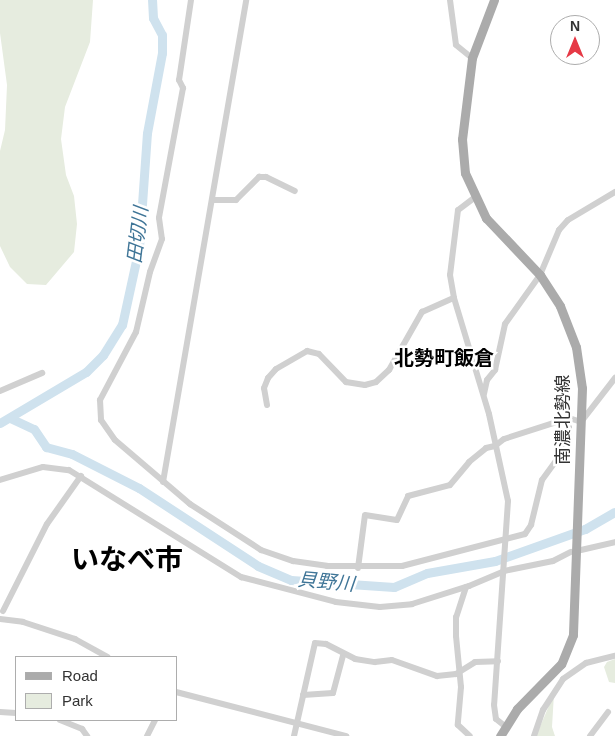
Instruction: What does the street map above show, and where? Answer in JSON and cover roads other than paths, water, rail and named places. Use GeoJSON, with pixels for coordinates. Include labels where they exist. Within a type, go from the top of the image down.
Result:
{"type":"FeatureCollection","features":[{"type":"Feature","properties":{"kind":"main road","name":"南濃北勢線"},"geometry":{"type":"LineString","coordinates":[[494,0],[477,36],[472,58],[462,139],[466,173],[474,198],[497,232],[540,275],[560,306],[576,347],[582,388],[574,627],[569,650],[556,670],[524,701],[505,726],[500,736]]}},
{"type":"Feature","properties":{"kind":"street"},"geometry":{"type":"LineString","coordinates":[[191,0],[179,80],[184,88],[159,218],[162,239],[150,272],[136,332],[100,400],[99,413],[107,430],[163,482],[230,532],[260,550],[293,561],[358,568],[402,566],[528,530],[542,480],[569,443],[569,418]]}},
{"type":"Feature","properties":{"kind":"street"},"geometry":{"type":"LineString","coordinates":[[163,482],[246,0]]}},
{"type":"Feature","properties":{"kind":"street"},"geometry":{"type":"LineString","coordinates":[[450,0],[456,45],[472,58]]}},
{"type":"Feature","properties":{"kind":"street"},"geometry":{"type":"LineString","coordinates":[[212,200],[236,200],[259,177],[266,177],[295,191]]}},
{"type":"Feature","properties":{"kind":"street"},"geometry":{"type":"LineString","coordinates":[[484,395],[487,380],[495,370],[505,324],[540,275],[559,230],[568,220],[615,192]]}},
{"type":"Feature","properties":{"kind":"street"},"geometry":{"type":"LineString","coordinates":[[474,198],[462,205],[456,219],[450,275],[454,298],[484,395],[508,501],[495,717],[505,726]]}},
{"type":"Feature","properties":{"kind":"street"},"geometry":{"type":"LineString","coordinates":[[267,405],[264,388],[268,378],[276,369],[307,351],[319,354],[346,382],[366,385],[376,382],[389,370],[422,312],[454,298]]}},
{"type":"Feature","properties":{"kind":"street"},"geometry":{"type":"LineString","coordinates":[[0,391],[42,373]]}},
{"type":"Feature","properties":{"kind":"street"},"geometry":{"type":"LineString","coordinates":[[358,568],[365,515],[397,520],[408,496],[450,485],[469,462],[486,448],[495,446],[504,439],[569,418],[581,422],[615,378]]}},
{"type":"Feature","properties":{"kind":"street"},"geometry":{"type":"LineString","coordinates":[[0,480],[43,466],[60,467],[81,476],[225,569],[255,583],[313,598],[380,606],[412,604],[466,587],[504,571],[553,561],[576,549],[615,542]]}},
{"type":"Feature","properties":{"kind":"street"},"geometry":{"type":"LineString","coordinates":[[3,611],[47,524],[81,476]]}},
{"type":"Feature","properties":{"kind":"street"},"geometry":{"type":"LineString","coordinates":[[466,587],[456,617],[457,672],[461,687],[458,725],[470,736]]}},
{"type":"Feature","properties":{"kind":"street"},"geometry":{"type":"LineString","coordinates":[[0,619],[23,622],[76,639],[105,656]]}},
{"type":"Feature","properties":{"kind":"street"},"geometry":{"type":"LineString","coordinates":[[294,736],[315,643],[326,644],[343,655],[375,662],[392,660],[426,675],[457,672],[475,662],[498,661]]}},
{"type":"Feature","properties":{"kind":"street"},"geometry":{"type":"LineString","coordinates":[[303,695],[333,693],[343,655]]}},
{"type":"Feature","properties":{"kind":"street"},"geometry":{"type":"LineString","coordinates":[[534,736],[543,710],[563,679],[586,663],[615,656]]}},
{"type":"Feature","properties":{"kind":"street"},"geometry":{"type":"LineString","coordinates":[[178,693],[346,736]]}},
{"type":"Feature","properties":{"kind":"street"},"geometry":{"type":"LineString","coordinates":[[0,712],[15,713]]}},
{"type":"Feature","properties":{"kind":"street"},"geometry":{"type":"LineString","coordinates":[[590,736],[608,712]]}},
{"type":"Feature","properties":{"kind":"street"},"geometry":{"type":"LineString","coordinates":[[62,721],[82,729],[87,736]]}},
{"type":"Feature","properties":{"kind":"street"},"geometry":{"type":"LineString","coordinates":[[147,736],[154,721]]}},
{"type":"Feature","properties":{"kind":"waterway","name":"田切川"},"geometry":{"type":"LineString","coordinates":[[0,423],[86,372],[103,355],[122,325],[139,247],[147,133],[162,53],[162,35],[153,18],[152,0]]}},
{"type":"Feature","properties":{"kind":"waterway","name":"貝野川"},"geometry":{"type":"LineString","coordinates":[[10,418],[34,429],[46,447],[72,454],[139,488],[258,566],[291,580],[394,587],[427,573],[495,561],[585,529],[615,512]]}},
{"type":"Feature","properties":{"kind":"district","name":"北勢町飯倉"},"geometry":{"type":"Point","coordinates":[444,358]}},
{"type":"Feature","properties":{"kind":"district","name":"いなべ市"},"geometry":{"type":"Point","coordinates":[127,560]}}]}
